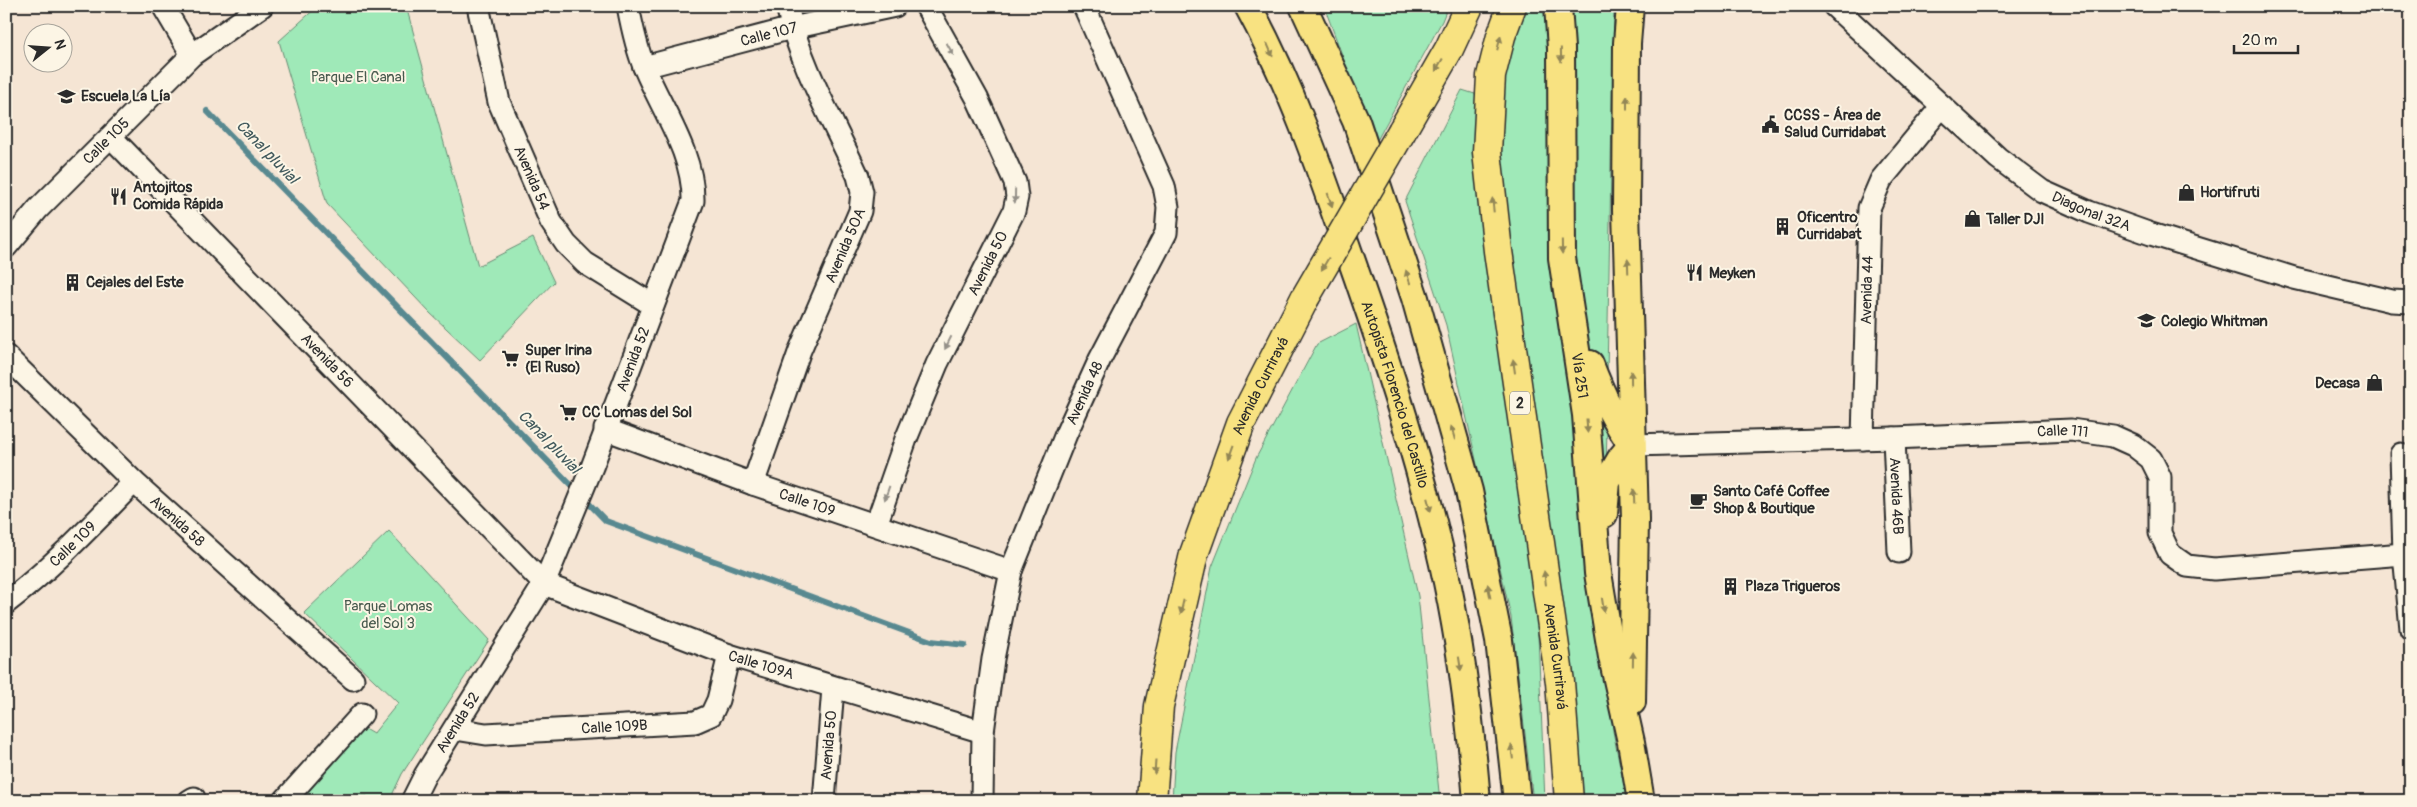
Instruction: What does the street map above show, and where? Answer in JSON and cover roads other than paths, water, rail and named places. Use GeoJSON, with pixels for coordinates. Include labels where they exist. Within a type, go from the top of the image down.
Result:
{"type":"FeatureCollection","features":[{"type":"Feature","properties":{"kind":"highway","name":"Avenida Curriravá"},"geometry":{"type":"LineString","coordinates":[[1152,801],[1159,706],[1194,554],[1241,423],[1305,298],[1449,49],[1469,6]]}},
{"type":"Feature","properties":{"kind":"highway","name":"Avenida Curriravá"},"geometry":{"type":"LineString","coordinates":[[1512,6],[1501,36],[1491,76],[1487,152],[1498,251],[1560,682],[1569,801]]}},
{"type":"Feature","properties":{"kind":"main road","name":"Autopista Florencio del Castillo"},"geometry":{"type":"LineString","coordinates":[[1248,6],[1266,40],[1310,143],[1384,353],[1428,503],[1447,584],[1471,734],[1477,801]]}},
{"type":"Feature","properties":{"kind":"main road"},"geometry":{"type":"LineString","coordinates":[[1303,6],[1356,122],[1415,298],[1469,491],[1499,640],[1517,801]]}},
{"type":"Feature","properties":{"kind":"main road","name":"Vía 251"},"geometry":{"type":"LineString","coordinates":[[1558,6],[1561,48],[1562,258],[1586,415],[1598,573],[1612,657],[1631,742],[1641,801]]}},
{"type":"Feature","properties":{"kind":"main road","name":"Vía 251"},"geometry":{"type":"LineString","coordinates":[[1630,6],[1627,43],[1626,210],[1635,519],[1631,742]]}},
{"type":"Feature","properties":{"kind":"main road"},"geometry":{"type":"LineString","coordinates":[[1569,304],[1602,396],[1618,426],[1632,444],[1607,482],[1598,573]]}},
{"type":"Feature","properties":{"kind":"street"},"geometry":{"type":"LineString","coordinates":[[163,6],[192,56]]}},
{"type":"Feature","properties":{"kind":"street","name":"Calle 105"},"geometry":{"type":"LineString","coordinates":[[6,247],[38,209],[192,56],[262,6]]}},
{"type":"Feature","properties":{"kind":"street","name":"Avenida 54"},"geometry":{"type":"LineString","coordinates":[[478,6],[499,102],[551,222],[566,244],[585,263],[652,305]]}},
{"type":"Feature","properties":{"kind":"street","name":"Avenida 52"},"geometry":{"type":"LineString","coordinates":[[412,801],[425,775],[544,584],[592,468],[605,429],[693,201],[694,182],[688,162],[644,67],[628,6]]}},
{"type":"Feature","properties":{"kind":"street","name":"Avenida 50A"},"geometry":{"type":"LineString","coordinates":[[753,484],[800,350],[860,211],[862,192],[858,176],[792,28],[787,6]]}},
{"type":"Feature","properties":{"kind":"street","name":"Calle 107"},"geometry":{"type":"LineString","coordinates":[[644,67],[792,28],[895,6]]}},
{"type":"Feature","properties":{"kind":"street","name":"Avenida 50"},"geometry":{"type":"LineString","coordinates":[[876,525],[906,439],[937,364],[1014,211],[1016,197],[1015,182],[977,98],[926,6]]}},
{"type":"Feature","properties":{"kind":"street","name":"Avenida 48"},"geometry":{"type":"LineString","coordinates":[[982,801],[983,732],[993,659],[1011,571],[1066,434],[1100,359],[1166,233],[1168,207],[1164,186],[1084,6]]}},
{"type":"Feature","properties":{"kind":"street","name":"Diagonal 32A"},"geometry":{"type":"LineString","coordinates":[[1834,6],[1998,158],[2042,191],[2089,212],[2151,234],[2294,278],[2392,301],[2411,302]]}},
{"type":"Feature","properties":{"kind":"street","name":"Avenida 44"},"geometry":{"type":"LineString","coordinates":[[1863,439],[1869,208],[1881,180],[1942,106]]}},
{"type":"Feature","properties":{"kind":"street","name":"Avenida 56"},"geometry":{"type":"LineString","coordinates":[[111,137],[544,584]]}},
{"type":"Feature","properties":{"kind":"street","name":"Avenida 58"},"geometry":{"type":"LineString","coordinates":[[6,356],[134,482],[353,679]]}},
{"type":"Feature","properties":{"kind":"street","name":"Calle 109"},"geometry":{"type":"LineString","coordinates":[[605,429],[753,484],[1011,571]]}},
{"type":"Feature","properties":{"kind":"street","name":"Calle 111"},"geometry":{"type":"LineString","coordinates":[[1632,444],[1863,439],[2071,430],[2113,436],[2133,445],[2151,459],[2160,477],[2160,533],[2170,554],[2187,566],[2214,569],[2404,554]]}},
{"type":"Feature","properties":{"kind":"street","name":"Avenida 46B"},"geometry":{"type":"LineString","coordinates":[[1894,438],[1899,552]]}},
{"type":"Feature","properties":{"kind":"street"},"geometry":{"type":"LineString","coordinates":[[2401,454],[2404,554],[2411,629]]}},
{"type":"Feature","properties":{"kind":"street","name":"Calle 109"},"geometry":{"type":"LineString","coordinates":[[6,603],[33,583],[68,550],[134,482]]}},
{"type":"Feature","properties":{"kind":"street","name":"Calle 109A"},"geometry":{"type":"LineString","coordinates":[[544,584],[729,655],[983,732]]}},
{"type":"Feature","properties":{"kind":"street","name":"Calle 109B"},"geometry":{"type":"LineString","coordinates":[[455,729],[486,734],[695,722],[711,714],[718,700],[729,655]]}},
{"type":"Feature","properties":{"kind":"street","name":"Avenida 50"},"geometry":{"type":"LineString","coordinates":[[824,801],[833,688]]}},
{"type":"Feature","properties":{"kind":"street"},"geometry":{"type":"LineString","coordinates":[[284,801],[362,714]]}},
{"type":"Feature","properties":{"kind":"waterway","name":"Canal pluvial"},"geometry":{"type":"LineString","coordinates":[[207,111],[606,521],[931,641],[965,645]]}},
{"type":"Feature","properties":{"kind":"place","name":"Escuela La Lía"},"geometry":{"type":"Point","coordinates":[67,96]}},
{"type":"Feature","properties":{"kind":"place","name":"CCSS - Área de Salud Curridabat"},"geometry":{"type":"Point","coordinates":[1770,124]}},
{"type":"Feature","properties":{"kind":"place","name":"Hortifruti"},"geometry":{"type":"Point","coordinates":[2186,192]}},
{"type":"Feature","properties":{"kind":"place","name":"Antojitos Comida Rápida"},"geometry":{"type":"Point","coordinates":[119,196]}},
{"type":"Feature","properties":{"kind":"place","name":"Taller DJI"},"geometry":{"type":"Point","coordinates":[1972,219]}},
{"type":"Feature","properties":{"kind":"place","name":"Oficentro Curridabat"},"geometry":{"type":"Point","coordinates":[1783,226]}},
{"type":"Feature","properties":{"kind":"place","name":"Meyken"},"geometry":{"type":"Point","coordinates":[1695,273]}},
{"type":"Feature","properties":{"kind":"place","name":"Cejales del Este"},"geometry":{"type":"Point","coordinates":[72,282]}},
{"type":"Feature","properties":{"kind":"place","name":"Colegio Whitman"},"geometry":{"type":"Point","coordinates":[2147,321]}},
{"type":"Feature","properties":{"kind":"place","name":"Super Irina (El Ruso)"},"geometry":{"type":"Point","coordinates":[511,359]}},
{"type":"Feature","properties":{"kind":"place","name":"Decasa"},"geometry":{"type":"Point","coordinates":[2374,383]}},
{"type":"Feature","properties":{"kind":"place","name":"CC Lomas del Sol"},"geometry":{"type":"Point","coordinates":[568,412]}},
{"type":"Feature","properties":{"kind":"place","name":"Santo Café Coffee Shop & Boutique"},"geometry":{"type":"Point","coordinates":[1699,500]}},
{"type":"Feature","properties":{"kind":"place","name":"Plaza Trigueros"},"geometry":{"type":"Point","coordinates":[1731,586]}},
{"type":"Feature","properties":{"kind":"park label","name":"Parque El Canal"},"geometry":{"type":"Point","coordinates":[358,77]}},
{"type":"Feature","properties":{"kind":"park label","name":"Parque Lomas del Sol 3"},"geometry":{"type":"Point","coordinates":[388,614]}}]}
